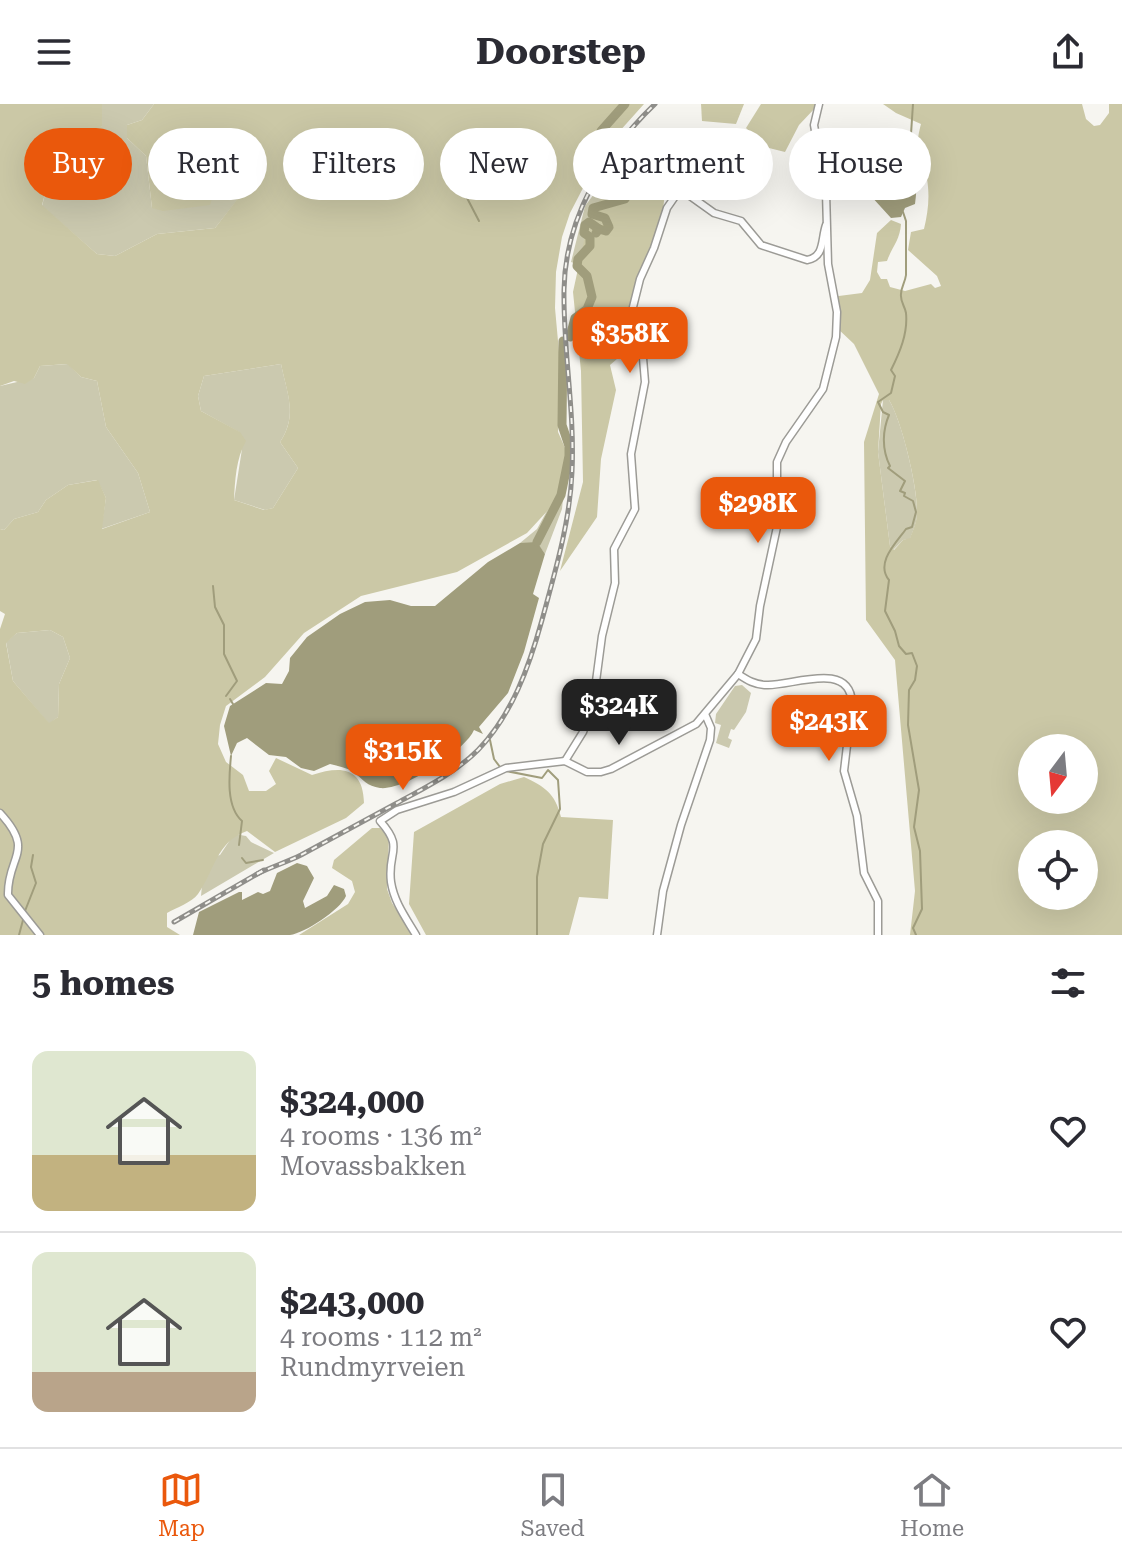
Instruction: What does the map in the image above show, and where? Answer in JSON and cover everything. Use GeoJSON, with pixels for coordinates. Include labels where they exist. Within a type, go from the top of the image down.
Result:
{"type":"FeatureCollection","features":[{"type":"Feature","properties":{"kind":"street"},"geometry":{"type":"LineString","coordinates":[[416,935],[394,897],[390,869],[395,844],[392,834],[380,821],[397,810],[457,791],[504,769],[565,761],[587,772],[606,770],[689,729],[738,674],[752,649],[777,527],[777,462],[786,442],[820,396],[832,363],[838,319],[829,271],[823,168],[814,125],[819,104]]}},
{"type":"Feature","properties":{"kind":"street"},"geometry":{"type":"LineString","coordinates":[[565,761],[583,732],[593,704],[602,636],[615,583],[615,547],[635,509],[631,454],[645,382],[643,352],[633,307],[640,279],[669,203],[678,193],[686,193],[717,215],[741,221],[761,245],[807,260],[820,253],[828,222]]}},
{"type":"Feature","properties":{"kind":"street"},"geometry":{"type":"LineString","coordinates":[[738,674],[752,683],[767,685],[827,678],[839,681],[849,689],[852,703],[844,771],[857,816],[864,873],[878,901],[878,935]]}},
{"type":"Feature","properties":{"kind":"street"},"geometry":{"type":"LineString","coordinates":[[657,935],[663,891],[681,825],[710,740],[711,728],[705,714]]}},
{"type":"Feature","properties":{"kind":"street"},"geometry":{"type":"LineString","coordinates":[[0,813],[18,839],[19,851],[8,895],[40,935]]}},
{"type":"Feature","properties":{"kind":"shaded area"},"geometry":{"type":"Polygon","coordinates":[[[0,104],[102,104],[101,128],[24,128],[24,200],[43,200],[42,205],[97,254],[115,256],[157,234],[215,228],[237,200],[267,200],[267,128],[148,128],[148,173],[146,156],[132,143],[132,128],[127,128],[127,125],[142,120],[154,104],[644,104],[622,128],[573,128],[573,200],[577,200],[562,237],[556,272],[555,308],[560,363],[558,432],[566,450],[565,476],[551,507],[527,533],[457,572],[361,596],[304,633],[265,677],[226,706],[218,744],[226,762],[243,775],[249,791],[266,791],[276,784],[269,771],[276,758],[312,775],[332,770],[348,772],[359,782],[364,803],[346,818],[275,852],[247,831],[237,836],[222,849],[198,894],[167,913],[167,927],[180,935],[0,935],[0,629],[5,614],[0,611],[0,529],[4,530],[14,519],[38,512],[46,500],[68,485],[98,480],[106,498],[102,529],[150,512],[138,473],[106,427],[97,381],[81,377],[67,364],[40,366],[34,378],[25,384],[14,381],[0,386],[0,104]],[[281,364],[204,376],[198,396],[201,411],[240,432],[246,441],[238,462],[234,500],[264,510],[273,508],[298,468],[280,442],[289,423],[288,395],[281,364]],[[50,630],[17,633],[6,643],[13,681],[49,723],[58,717],[59,684],[70,658],[63,637],[50,630]]]}},
{"type":"Feature","properties":{"kind":"shaded area"},"geometry":{"type":"Polygon","coordinates":[[[102,104],[154,104],[142,120],[127,125],[127,128],[100,128],[102,104]]]}},
{"type":"Feature","properties":{"kind":"shaded area"},"geometry":{"type":"Polygon","coordinates":[[[701,104],[744,104],[736,124],[702,121],[701,104]]]}},
{"type":"Feature","properties":{"kind":"shaded area"},"geometry":{"type":"Polygon","coordinates":[[[761,104],[815,104],[816,107],[797,128],[789,128],[789,144],[785,152],[773,149],[773,128],[746,128],[761,104]]]}},
{"type":"Feature","properties":{"kind":"shaded area"},"geometry":{"type":"Polygon","coordinates":[[[883,104],[1082,104],[1086,119],[1094,126],[1100,125],[1109,113],[1109,104],[1122,104],[1122,935],[910,935],[915,891],[895,660],[866,620],[864,442],[879,394],[854,344],[836,327],[831,297],[862,293],[870,280],[877,233],[891,220],[901,224],[900,230],[887,261],[878,262],[877,272],[881,279],[887,279],[890,287],[905,291],[931,284],[935,288],[941,286],[937,276],[908,250],[911,232],[924,229],[928,200],[931,200],[931,128],[920,128],[921,124],[883,104]],[[883,400],[881,404],[878,452],[890,546],[894,550],[903,540],[910,538],[916,520],[917,502],[908,455],[889,400],[883,400]]]}},
{"type":"Feature","properties":{"kind":"shaded area"},"geometry":{"type":"Polygon","coordinates":[[[132,143],[146,156],[148,200],[151,200],[152,208],[169,200],[237,200],[215,228],[157,234],[115,256],[97,254],[42,206],[44,200],[132,200],[132,143]]]}},
{"type":"Feature","properties":{"kind":"shaded area"},"geometry":{"type":"Polygon","coordinates":[[[151,200],[212,200],[210,205],[163,211],[152,208],[151,200]]]}},
{"type":"Feature","properties":{"kind":"shaded area"},"geometry":{"type":"Polygon","coordinates":[[[590,200],[624,200],[585,267],[571,262],[585,206],[590,200]]]}},
{"type":"Feature","properties":{"kind":"shaded area"},"geometry":{"type":"Polygon","coordinates":[[[600,200],[664,200],[654,245],[631,308],[631,320],[639,340],[610,365],[616,390],[601,459],[597,517],[560,571],[583,482],[581,371],[573,292],[587,227],[600,200]]]}},
{"type":"Feature","properties":{"kind":"shaded area"},"geometry":{"type":"Polygon","coordinates":[[[875,200],[915,200],[915,204],[905,208],[901,217],[891,218],[875,200]]]}},
{"type":"Feature","properties":{"kind":"shaded area"},"geometry":{"type":"Polygon","coordinates":[[[68,364],[81,377],[97,381],[106,427],[138,473],[150,512],[101,529],[106,498],[97,480],[68,485],[46,500],[38,512],[14,519],[4,530],[0,529],[0,386],[34,378],[40,366],[68,364]]]}},
{"type":"Feature","properties":{"kind":"shaded area"},"geometry":{"type":"Polygon","coordinates":[[[281,364],[290,413],[280,442],[298,468],[273,508],[265,510],[234,500],[242,449],[239,432],[201,411],[198,396],[204,376],[281,364]]]}},
{"type":"Feature","properties":{"kind":"shaded area"},"geometry":{"type":"Polygon","coordinates":[[[883,400],[889,400],[899,423],[917,503],[910,539],[903,540],[893,550],[878,452],[883,400]]]}},
{"type":"Feature","properties":{"kind":"shaded area"},"geometry":{"type":"Polygon","coordinates":[[[565,478],[562,509],[545,554],[537,543],[520,543],[537,529],[565,478]]]}},
{"type":"Feature","properties":{"kind":"shaded area"},"geometry":{"type":"Polygon","coordinates":[[[537,542],[545,554],[533,594],[539,598],[524,652],[508,693],[479,727],[483,734],[474,730],[459,748],[432,768],[403,783],[380,788],[372,786],[354,772],[330,764],[314,771],[301,768],[286,757],[269,755],[247,738],[237,743],[231,756],[224,726],[230,706],[266,683],[282,684],[289,671],[290,658],[307,637],[340,614],[365,602],[390,600],[411,606],[435,606],[488,562],[520,543],[537,542]]]}},
{"type":"Feature","properties":{"kind":"shaded area"},"geometry":{"type":"Polygon","coordinates":[[[50,630],[63,637],[70,658],[59,684],[58,717],[49,724],[13,681],[6,642],[17,633],[50,630]]]}},
{"type":"Feature","properties":{"kind":"shaded area"},"geometry":{"type":"Polygon","coordinates":[[[742,685],[751,693],[746,712],[734,730],[731,729],[729,748],[716,743],[721,725],[715,723],[716,714],[735,686],[742,685]]]}},
{"type":"Feature","properties":{"kind":"shaded area"},"geometry":{"type":"Polygon","coordinates":[[[524,777],[548,792],[556,802],[561,817],[613,820],[608,899],[579,897],[569,935],[426,935],[409,904],[414,832],[500,784],[524,777]]]}},
{"type":"Feature","properties":{"kind":"shaded area"},"geometry":{"type":"Polygon","coordinates":[[[372,828],[380,828],[389,837],[387,889],[392,903],[413,935],[299,935],[348,904],[355,892],[352,881],[332,868],[334,860],[372,828]]]}},
{"type":"Feature","properties":{"kind":"shaded area"},"geometry":{"type":"Polygon","coordinates":[[[234,834],[246,836],[251,842],[274,853],[201,896],[213,857],[220,855],[234,834]]]}},
{"type":"Feature","properties":{"kind":"shaded area"},"geometry":{"type":"Polygon","coordinates":[[[297,863],[307,866],[314,878],[303,901],[305,908],[327,896],[334,885],[344,889],[346,896],[342,902],[321,920],[290,935],[193,935],[199,912],[239,892],[242,892],[242,900],[258,892],[263,894],[270,891],[277,873],[297,863]]]}},
{"type":"Feature","properties":{"kind":"waterway"},"geometry":{"type":"LineString","coordinates":[[604,128],[625,104]]}},
{"type":"Feature","properties":{"kind":"waterway"},"geometry":{"type":"LineString","coordinates":[[911,128],[913,104]]}},
{"type":"Feature","properties":{"kind":"waterway"},"geometry":{"type":"LineString","coordinates":[[468,200],[479,221]]}},
{"type":"Feature","properties":{"kind":"waterway"},"geometry":{"type":"LineString","coordinates":[[596,233],[609,227],[605,218],[592,214],[593,208],[621,200]]}},
{"type":"Feature","properties":{"kind":"waterway"},"geometry":{"type":"LineString","coordinates":[[903,212],[906,221],[906,275],[901,297],[906,328],[891,370],[895,376],[891,393],[878,402],[883,412],[889,415],[884,439],[888,468],[905,481],[900,491],[913,501],[916,512],[912,527],[906,529],[893,547],[884,567],[889,580],[885,611],[899,646],[906,654],[912,653],[917,666],[915,680],[909,690],[908,725],[919,790],[914,827],[920,851],[922,909],[913,928],[916,935]]}},
{"type":"Feature","properties":{"kind":"waterway"},"geometry":{"type":"LineString","coordinates":[[570,337],[575,318],[587,309],[592,297],[587,276],[577,266],[578,259],[590,246],[590,237],[584,233],[585,225],[589,222],[599,229]]}},
{"type":"Feature","properties":{"kind":"waterway"},"geometry":{"type":"LineString","coordinates":[[537,542],[561,495],[569,456],[562,425],[563,341]]}},
{"type":"Feature","properties":{"kind":"waterway"},"geometry":{"type":"LineString","coordinates":[[213,586],[215,607],[224,625],[224,654],[237,681],[226,696]]}},
{"type":"Feature","properties":{"kind":"waterway"},"geometry":{"type":"LineString","coordinates":[[230,699],[233,704]]}},
{"type":"Feature","properties":{"kind":"waterway"},"geometry":{"type":"LineString","coordinates":[[490,740],[494,759],[500,767]]}},
{"type":"Feature","properties":{"kind":"waterway"},"geometry":{"type":"LineString","coordinates":[[231,756],[231,800],[242,821],[239,845]]}},
{"type":"Feature","properties":{"kind":"waterway"},"geometry":{"type":"LineString","coordinates":[[506,771],[542,778],[548,770],[558,780],[560,809],[543,844],[537,877],[537,935]]}},
{"type":"Feature","properties":{"kind":"waterway"},"geometry":{"type":"LineString","coordinates":[[25,911],[36,883],[31,867],[33,855]]}},
{"type":"Feature","properties":{"kind":"waterway"},"geometry":{"type":"LineString","coordinates":[[242,858],[246,863],[263,860]]}},
{"type":"Feature","properties":{"kind":"waterway"},"geometry":{"type":"LineString","coordinates":[[19,935],[23,920]]}},
{"type":"Feature","properties":{"kind":"railway"},"geometry":{"type":"LineString","coordinates":[[257,874],[301,855],[450,773],[478,750],[510,706],[537,638],[568,509],[572,449],[564,290],[571,237],[604,165],[655,104]]}},
{"type":"Feature","properties":{"kind":"railway"},"geometry":{"type":"LineString","coordinates":[[174,922],[264,870]]}}]}
